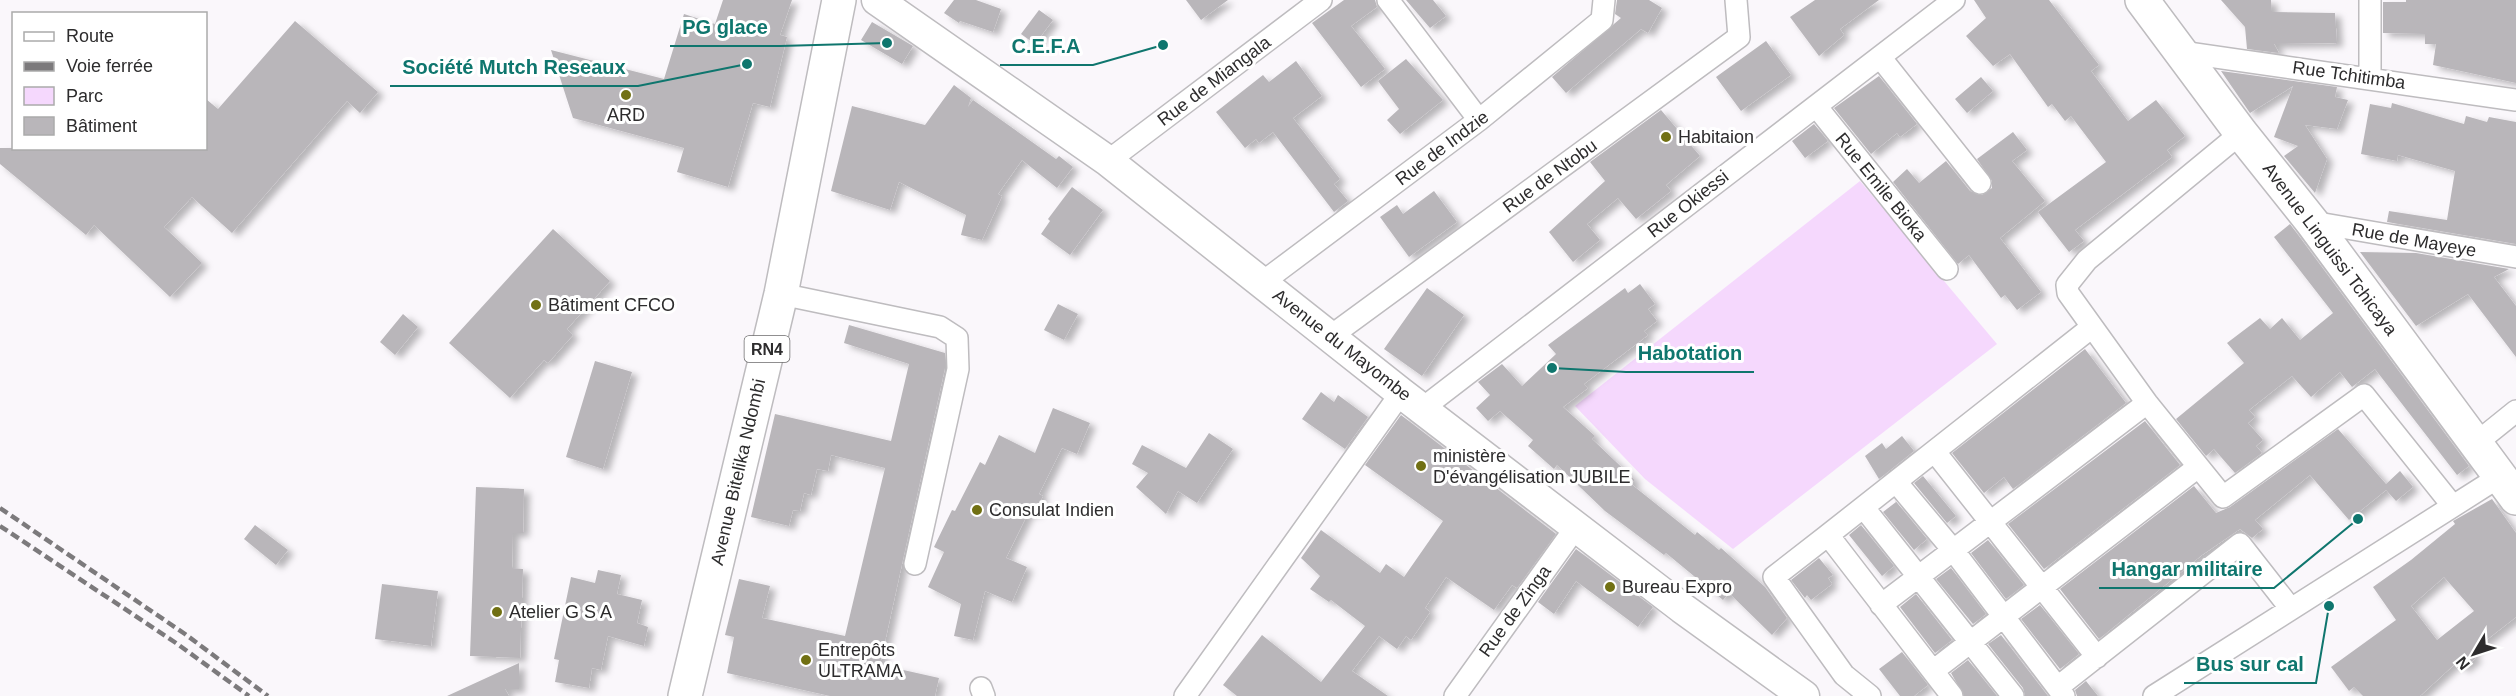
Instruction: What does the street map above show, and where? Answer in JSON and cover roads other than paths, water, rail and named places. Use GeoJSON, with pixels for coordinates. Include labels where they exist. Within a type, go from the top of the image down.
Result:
{"type":"FeatureCollection","features":[{"type":"Feature","properties":{"kind":"main road","name":"Avenue Bitelika Ndombi"},"geometry":{"type":"LineString","coordinates":[[685,696],[781,294],[838,0]]}},
{"type":"Feature","properties":{"kind":"main road","name":"Avenue Linguissi Tchicaya"},"geometry":{"type":"LineString","coordinates":[[2142,0],[2241,133],[2312,222],[2508,488]]}},
{"type":"Feature","properties":{"kind":"street","name":"Avenue du Mayombe"},"geometry":{"type":"LineString","coordinates":[[877,0],[1107,161],[1576,527],[1804,696]]}},
{"type":"Feature","properties":{"kind":"street","name":"Rue de Miangala"},"geometry":{"type":"LineString","coordinates":[[1107,161],[1320,0]]}},
{"type":"Feature","properties":{"kind":"street"},"geometry":{"type":"LineString","coordinates":[[1388,0],[1479,120]]}},
{"type":"Feature","properties":{"kind":"street","name":"Rue de Indzie"},"geometry":{"type":"LineString","coordinates":[[1263,282],[1479,120],[1602,20],[1604,0]]}},
{"type":"Feature","properties":{"kind":"street","name":"Rue de Ntobu"},"geometry":{"type":"LineString","coordinates":[[1331,336],[1739,38],[1736,0]]}},
{"type":"Feature","properties":{"kind":"street","name":"Rue Okiessi"},"geometry":{"type":"LineString","coordinates":[[1185,696],[1412,400],[1816,106],[1880,57],[1926,8],[1954,0]]}},
{"type":"Feature","properties":{"kind":"street"},"geometry":{"type":"LineString","coordinates":[[2370,0],[2370,78]]}},
{"type":"Feature","properties":{"kind":"street","name":"Rue Tchitimba"},"geometry":{"type":"LineString","coordinates":[[2181,52],[2516,100]]}},
{"type":"Feature","properties":{"kind":"street"},"geometry":{"type":"LineString","coordinates":[[1880,57],[1980,183]]}},
{"type":"Feature","properties":{"kind":"street","name":"Rue Emile Bioka"},"geometry":{"type":"LineString","coordinates":[[1816,106],[1947,269]]}},
{"type":"Feature","properties":{"kind":"street"},"geometry":{"type":"LineString","coordinates":[[2241,133],[2087,260],[2067,285],[2068,293],[2147,403],[2223,497],[2364,395],[2452,505]]}},
{"type":"Feature","properties":{"kind":"street","name":"Rue de Mayeye"},"geometry":{"type":"LineString","coordinates":[[2312,222],[2516,257]]}},
{"type":"Feature","properties":{"kind":"street"},"geometry":{"type":"LineString","coordinates":[[781,294],[940,327],[957,338],[960,345],[958,369],[915,564]]}},
{"type":"Feature","properties":{"kind":"street"},"geometry":{"type":"LineString","coordinates":[[1870,696],[1844,675],[1774,577],[1897,483],[2092,327]]}},
{"type":"Feature","properties":{"kind":"street"},"geometry":{"type":"LineString","coordinates":[[1881,605],[2147,403]]}},
{"type":"Feature","properties":{"kind":"street"},"geometry":{"type":"LineString","coordinates":[[2475,444],[2516,411]]}},
{"type":"Feature","properties":{"kind":"street"},"geometry":{"type":"LineString","coordinates":[[1935,452],[2097,657]]}},
{"type":"Feature","properties":{"kind":"street"},"geometry":{"type":"LineString","coordinates":[[1933,671],[2198,467]]}},
{"type":"Feature","properties":{"kind":"street"},"geometry":{"type":"LineString","coordinates":[[1897,483],[1953,550],[2061,691],[2097,657],[2240,544],[2291,609]]}},
{"type":"Feature","properties":{"kind":"street"},"geometry":{"type":"LineString","coordinates":[[2154,696],[2452,505],[2508,488]]}},
{"type":"Feature","properties":{"kind":"street"},"geometry":{"type":"LineString","coordinates":[[1864,508],[2013,696]]}},
{"type":"Feature","properties":{"kind":"street","name":"Rue de Zinga"},"geometry":{"type":"LineString","coordinates":[[1455,696],[1576,527]]}},
{"type":"Feature","properties":{"kind":"street"},"geometry":{"type":"LineString","coordinates":[[1828,535],[1933,671],[1946,694]]}},
{"type":"Feature","properties":{"kind":"railway"},"geometry":{"type":"LineString","coordinates":[[0,508],[185,634],[268,696]]}},
{"type":"Feature","properties":{"kind":"railway"},"geometry":{"type":"LineString","coordinates":[[0,526],[176,643],[249,696]]}},
{"type":"Feature","properties":{"kind":"place","name":"PG glace"},"geometry":{"type":"Point","coordinates":[887,43]}},
{"type":"Feature","properties":{"kind":"place","name":"C.E.F.A"},"geometry":{"type":"Point","coordinates":[1163,45]}},
{"type":"Feature","properties":{"kind":"place","name":"Société Mutch Reseaux"},"geometry":{"type":"Point","coordinates":[747,64]}},
{"type":"Feature","properties":{"kind":"place","name":"ARD"},"geometry":{"type":"Point","coordinates":[626,95]}},
{"type":"Feature","properties":{"kind":"place","name":"Habitaion"},"geometry":{"type":"Point","coordinates":[1666,137]}},
{"type":"Feature","properties":{"kind":"place","name":"Bâtiment CFCO"},"geometry":{"type":"Point","coordinates":[536,305]}},
{"type":"Feature","properties":{"kind":"place","name":"Habotation"},"geometry":{"type":"Point","coordinates":[1552,368]}},
{"type":"Feature","properties":{"kind":"place","name":"ministère D'évangélisation JUBILE"},"geometry":{"type":"Point","coordinates":[1421,466]}},
{"type":"Feature","properties":{"kind":"place","name":"Consulat Indien"},"geometry":{"type":"Point","coordinates":[977,510]}},
{"type":"Feature","properties":{"kind":"place","name":"Hangar militaire"},"geometry":{"type":"Point","coordinates":[2358,519]}},
{"type":"Feature","properties":{"kind":"place","name":"Bureau Expro"},"geometry":{"type":"Point","coordinates":[1610,587]}},
{"type":"Feature","properties":{"kind":"place","name":"Bus sur cal"},"geometry":{"type":"Point","coordinates":[2329,606]}},
{"type":"Feature","properties":{"kind":"place","name":"Atelier G S A"},"geometry":{"type":"Point","coordinates":[497,612]}},
{"type":"Feature","properties":{"kind":"place","name":"Entrepôts ULTRAMA"},"geometry":{"type":"Point","coordinates":[806,660]}}]}
